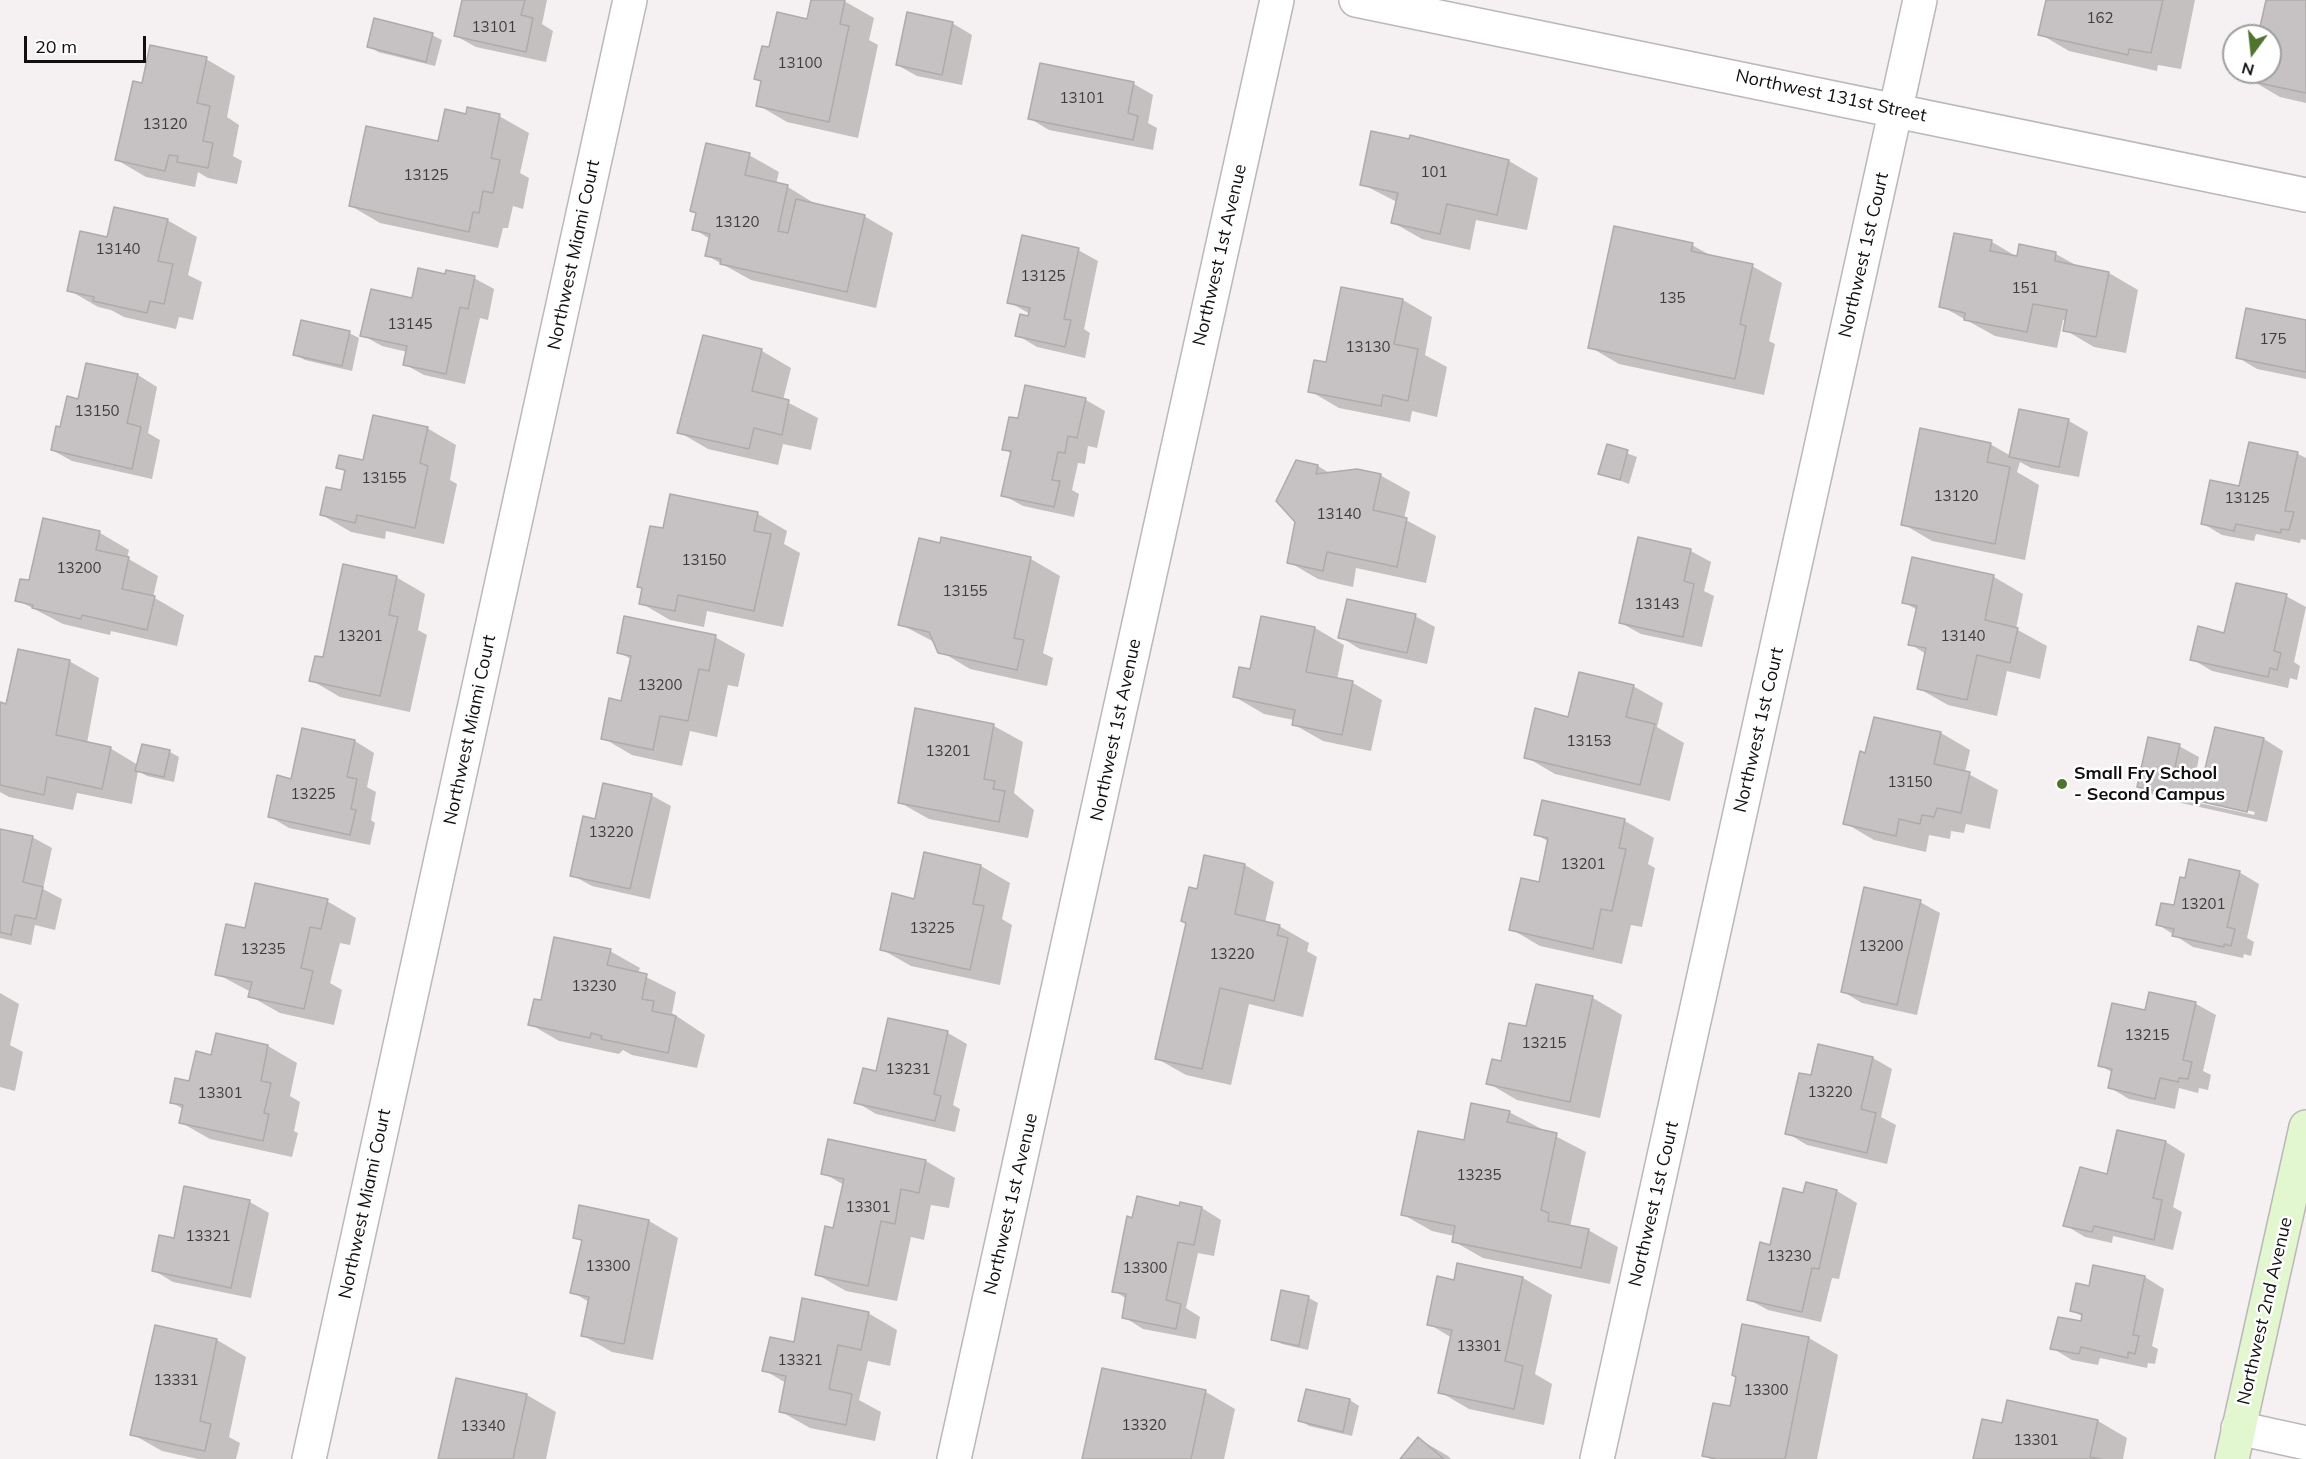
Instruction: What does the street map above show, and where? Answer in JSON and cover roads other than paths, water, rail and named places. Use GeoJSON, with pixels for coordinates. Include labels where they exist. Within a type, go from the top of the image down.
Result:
{"type":"FeatureCollection","features":[{"type":"Feature","properties":{"kind":"street","name":"Northwest Miami Court"},"geometry":{"type":"LineString","coordinates":[[309,1459],[630,0]]}},
{"type":"Feature","properties":{"kind":"street","name":"Northwest 1st Avenue"},"geometry":{"type":"LineString","coordinates":[[954,1459],[1277,0]]}},
{"type":"Feature","properties":{"kind":"street","name":"Northwest 131st Street"},"geometry":{"type":"LineString","coordinates":[[1356,0],[1896,109],[2306,195]]}},
{"type":"Feature","properties":{"kind":"street","name":"Northwest 1st Court"},"geometry":{"type":"LineString","coordinates":[[1597,1459],[1920,0]]}},
{"type":"Feature","properties":{"kind":"street","name":"Northwest 2nd Avenue"},"geometry":{"type":"LineString","coordinates":[[2235,1444],[2306,1127]]}},
{"type":"Feature","properties":{"kind":"street"},"geometry":{"type":"LineString","coordinates":[[2235,1444],[2306,1443]]}},
{"type":"Feature","properties":{"kind":"place","name":"Small Fry School - Second Campus"},"geometry":{"type":"Point","coordinates":[2062,784]}}]}
